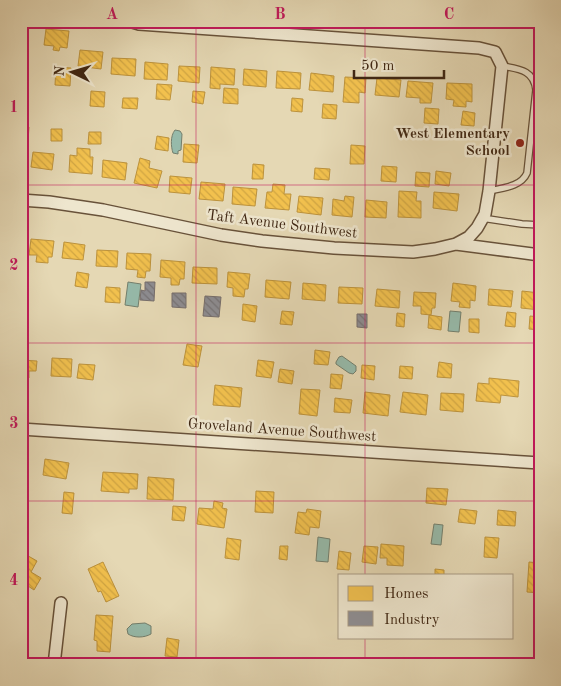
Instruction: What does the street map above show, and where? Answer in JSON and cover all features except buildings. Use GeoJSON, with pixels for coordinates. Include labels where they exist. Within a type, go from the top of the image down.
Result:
{"type":"FeatureCollection","features":[{"type":"Feature","properties":{"kind":"street"},"geometry":{"type":"LineString","coordinates":[[129,21],[139,24],[479,48],[495,52],[500,61],[489,192],[482,218],[473,232],[456,244]]}},
{"type":"Feature","properties":{"kind":"street","name":"Taft Avenue Southwest"},"geometry":{"type":"LineString","coordinates":[[21,200],[103,210],[235,237],[334,248],[413,252],[456,244],[540,255]]}},
{"type":"Feature","properties":{"kind":"street","name":"Groveland Avenue Southwest"},"geometry":{"type":"LineString","coordinates":[[21,428],[540,463]]}},
{"type":"Feature","properties":{"kind":"street"},"geometry":{"type":"LineString","coordinates":[[54,665],[61,604]]}},
{"type":"Feature","properties":{"kind":"lane"},"geometry":{"type":"LineString","coordinates":[[489,192],[518,184],[527,173],[536,90],[535,81],[529,74],[500,61]]}},
{"type":"Feature","properties":{"kind":"lane"},"geometry":{"type":"LineString","coordinates":[[482,218],[540,225]]}},
{"type":"Feature","properties":{"kind":"shaded area"},"geometry":{"type":"Polygon","coordinates":[[[175,130],[180,131],[182,134],[181,150],[178,151],[178,154],[173,153],[172,148],[173,132],[175,130]]]}},
{"type":"Feature","properties":{"kind":"shaded area"},"geometry":{"type":"Polygon","coordinates":[[[128,282],[141,284],[138,307],[125,305],[128,282]]]}},
{"type":"Feature","properties":{"kind":"shaded area"},"geometry":{"type":"Polygon","coordinates":[[[450,311],[461,312],[459,332],[448,331],[450,311]]]}},
{"type":"Feature","properties":{"kind":"shaded area"},"geometry":{"type":"Polygon","coordinates":[[[342,356],[356,366],[356,371],[353,374],[336,364],[339,357],[342,356]]]}},
{"type":"Feature","properties":{"kind":"shaded area"},"geometry":{"type":"Polygon","coordinates":[[[434,524],[443,525],[441,545],[431,544],[434,524]]]}},
{"type":"Feature","properties":{"kind":"shaded area"},"geometry":{"type":"Polygon","coordinates":[[[318,537],[330,539],[328,562],[316,561],[318,537]]]}},
{"type":"Feature","properties":{"kind":"shaded area"},"geometry":{"type":"Polygon","coordinates":[[[145,623],[151,626],[151,634],[139,637],[128,634],[127,629],[132,624],[145,623]]]}},
{"type":"Feature","properties":{"kind":"place","name":"West Elementary School"},"geometry":{"type":"Point","coordinates":[520,143]}}]}
